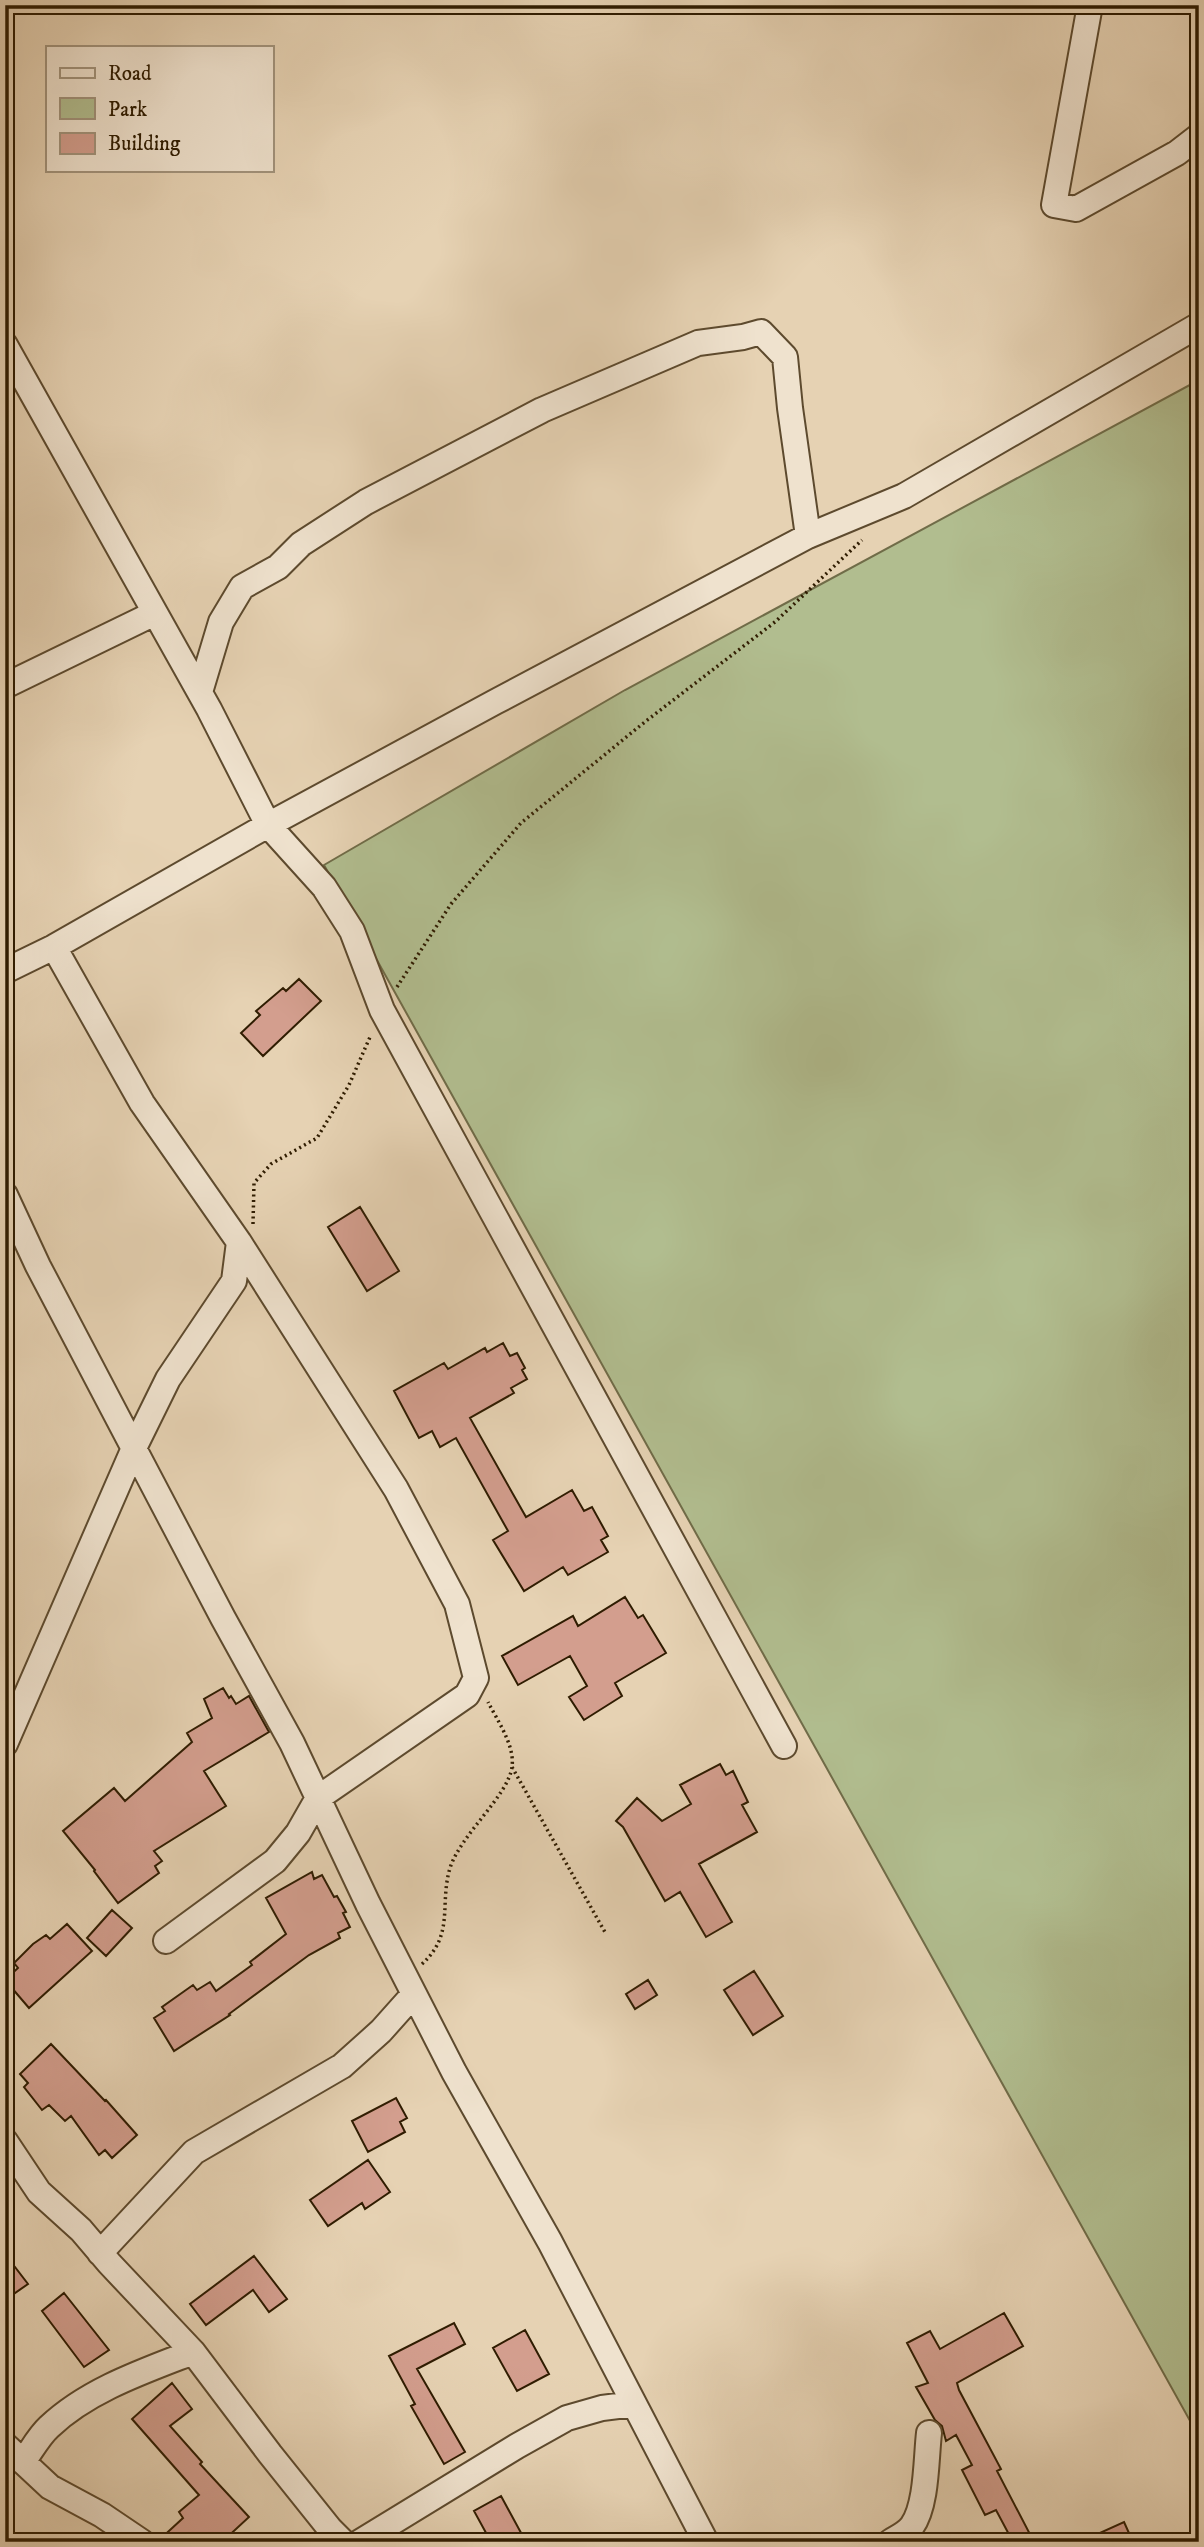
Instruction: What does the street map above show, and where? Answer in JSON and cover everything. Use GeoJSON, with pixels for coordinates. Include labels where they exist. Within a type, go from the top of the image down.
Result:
{"type":"FeatureCollection","features":[{"type":"Feature","properties":{"kind":"street"},"geometry":{"type":"LineString","coordinates":[[1090,5],[1054,205],[1076,209],[1177,153],[1199,136]]}},
{"type":"Feature","properties":{"kind":"street"},"geometry":{"type":"LineString","coordinates":[[5,971],[54,947],[268,825],[808,536],[904,496],[1199,325]]}},
{"type":"Feature","properties":{"kind":"street"},"geometry":{"type":"LineString","coordinates":[[200,692],[221,622],[242,587],[278,567],[301,544],[366,502],[542,410],[698,343],[761,332],[785,356],[808,536]]}},
{"type":"Feature","properties":{"kind":"street"},"geometry":{"type":"LineString","coordinates":[[5,345],[200,692],[268,825],[324,887],[352,931],[382,1010],[784,1746]]}},
{"type":"Feature","properties":{"kind":"street"},"geometry":{"type":"LineString","coordinates":[[5,686],[155,613]]}},
{"type":"Feature","properties":{"kind":"street"},"geometry":{"type":"LineString","coordinates":[[54,947],[142,1103],[239,1242],[396,1489],[457,1604],[476,1678],[467,1695],[318,1798],[298,1833],[275,1861],[166,1941]]}},
{"type":"Feature","properties":{"kind":"street"},"geometry":{"type":"LineString","coordinates":[[5,1195],[38,1266],[292,1743],[454,2072],[550,2242],[706,2542]]}},
{"type":"Feature","properties":{"kind":"street"},"geometry":{"type":"LineString","coordinates":[[5,1744],[134,1448],[167,1379],[234,1281],[239,1242]]}},
{"type":"Feature","properties":{"kind":"street"},"geometry":{"type":"LineString","coordinates":[[100,2253],[194,2152],[342,2066],[381,2031],[409,1984]]}},
{"type":"Feature","properties":{"kind":"street"},"geometry":{"type":"LineString","coordinates":[[5,2141],[40,2192],[81,2230],[193,2352],[270,2454],[343,2542]]}},
{"type":"Feature","properties":{"kind":"street"},"geometry":{"type":"LineString","coordinates":[[142,2542],[102,2515],[50,2487],[14,2454],[84,2401],[136,2374],[193,2352]]}},
{"type":"Feature","properties":{"kind":"street"},"geometry":{"type":"LineString","coordinates":[[360,2542],[567,2418],[602,2408],[634,2404]]}},
{"type":"Feature","properties":{"kind":"street"},"geometry":{"type":"LineString","coordinates":[[890,2542],[913,2525],[921,2505],[929,2433]]}},
{"type":"Feature","properties":{"kind":"path"},"geometry":{"type":"LineString","coordinates":[[239,1242],[254,1223],[254,1183],[271,1164],[317,1138],[349,1085],[382,1010],[452,904],[521,823],[646,721],[775,622],[863,539]]}},
{"type":"Feature","properties":{"kind":"path"},"geometry":{"type":"LineString","coordinates":[[476,1678],[509,1745],[512,1767],[606,1934]]}},
{"type":"Feature","properties":{"kind":"path"},"geometry":{"type":"LineString","coordinates":[[409,1984],[422,1964],[436,1951],[443,1932],[450,1869],[462,1842],[501,1790],[512,1767]]}},
{"type":"Feature","properties":{"kind":"green space"},"geometry":{"type":"Polygon","coordinates":[[[1199,380],[1199,2437],[324,865],[625,690],[1199,380]]]}},
{"type":"Feature","properties":{"kind":"building"},"geometry":{"type":"Polygon","coordinates":[[[299,979],[321,1001],[263,1056],[241,1033],[260,1015],[256,1011],[283,988],[286,991],[299,979]]]}},
{"type":"Feature","properties":{"kind":"building"},"geometry":{"type":"Polygon","coordinates":[[[360,1207],[399,1271],[367,1291],[328,1227],[360,1207]]]}},
{"type":"Feature","properties":{"kind":"building"},"geometry":{"type":"Polygon","coordinates":[[[503,1343],[510,1356],[517,1353],[527,1379],[511,1388],[514,1393],[470,1418],[526,1517],[572,1490],[584,1511],[592,1507],[608,1536],[601,1540],[608,1552],[568,1575],[563,1567],[524,1591],[493,1540],[508,1531],[456,1438],[440,1447],[432,1431],[419,1438],[394,1391],[444,1363],[448,1369],[485,1348],[487,1352],[503,1343]]]}},
{"type":"Feature","properties":{"kind":"building"},"geometry":{"type":"Polygon","coordinates":[[[625,1597],[638,1618],[643,1615],[666,1653],[615,1683],[622,1696],[584,1720],[569,1697],[587,1686],[570,1656],[518,1685],[502,1656],[573,1616],[578,1626],[625,1597]]]}},
{"type":"Feature","properties":{"kind":"building"},"geometry":{"type":"Polygon","coordinates":[[[223,1688],[236,1704],[249,1696],[269,1732],[204,1771],[226,1806],[154,1851],[162,1861],[155,1866],[159,1873],[118,1903],[63,1831],[114,1788],[125,1801],[192,1742],[187,1733],[212,1718],[204,1699],[223,1688]]]}},
{"type":"Feature","properties":{"kind":"building"},"geometry":{"type":"Polygon","coordinates":[[[720,1764],[726,1775],[733,1771],[748,1802],[742,1805],[757,1832],[699,1864],[732,1922],[706,1937],[680,1892],[665,1901],[623,1827],[616,1821],[637,1798],[662,1821],[691,1804],[680,1785],[720,1764]]]}},
{"type":"Feature","properties":{"kind":"building"},"geometry":{"type":"Polygon","coordinates":[[[312,1872],[314,1879],[322,1875],[334,1897],[337,1896],[346,1912],[343,1913],[350,1927],[338,1933],[340,1938],[309,1955],[230,2015],[174,2051],[154,2018],[165,2011],[162,2007],[193,1985],[197,1990],[210,1982],[216,1991],[252,1965],[250,1962],[286,1934],[266,1898],[312,1872]]]}},
{"type":"Feature","properties":{"kind":"building"},"geometry":{"type":"Polygon","coordinates":[[[112,1910],[132,1928],[106,1956],[87,1938],[112,1910]]]}},
{"type":"Feature","properties":{"kind":"building"},"geometry":{"type":"Polygon","coordinates":[[[67,1924],[92,1951],[29,2008],[5,1980],[18,1968],[14,1963],[33,1944],[46,1935],[50,1939],[67,1924]]]}},
{"type":"Feature","properties":{"kind":"building"},"geometry":{"type":"Polygon","coordinates":[[[754,1971],[783,2016],[753,2035],[724,1990],[754,1971]]]}},
{"type":"Feature","properties":{"kind":"building"},"geometry":{"type":"Polygon","coordinates":[[[648,1980],[657,1995],[635,2009],[626,1994],[648,1980]]]}},
{"type":"Feature","properties":{"kind":"building"},"geometry":{"type":"Polygon","coordinates":[[[51,2044],[137,2135],[112,2158],[105,2150],[99,2155],[71,2116],[65,2121],[49,2105],[42,2110],[24,2087],[28,2083],[20,2074],[51,2044]]]}},
{"type":"Feature","properties":{"kind":"building"},"geometry":{"type":"Polygon","coordinates":[[[396,2098],[407,2118],[400,2122],[405,2132],[368,2152],[352,2121],[396,2098]]]}},
{"type":"Feature","properties":{"kind":"building"},"geometry":{"type":"Polygon","coordinates":[[[368,2160],[390,2192],[365,2209],[362,2203],[328,2226],[310,2200],[368,2160]]]}},
{"type":"Feature","properties":{"kind":"building"},"geometry":{"type":"Polygon","coordinates":[[[5,2254],[28,2284],[5,2300],[5,2254]]]}},
{"type":"Feature","properties":{"kind":"building"},"geometry":{"type":"Polygon","coordinates":[[[254,2256],[287,2299],[269,2312],[253,2290],[206,2325],[190,2304],[254,2256]]]}},
{"type":"Feature","properties":{"kind":"building"},"geometry":{"type":"Polygon","coordinates":[[[64,2293],[109,2350],[84,2367],[42,2311],[64,2293]]]}},
{"type":"Feature","properties":{"kind":"building"},"geometry":{"type":"Polygon","coordinates":[[[1004,2313],[1023,2346],[957,2383],[1001,2469],[997,2471],[1034,2542],[1013,2542],[996,2510],[985,2515],[962,2470],[972,2465],[956,2435],[946,2441],[942,2426],[935,2420],[916,2387],[928,2383],[907,2343],[930,2331],[940,2349],[1004,2313]]]}},
{"type":"Feature","properties":{"kind":"building"},"geometry":{"type":"Polygon","coordinates":[[[454,2323],[465,2344],[417,2369],[465,2452],[444,2464],[411,2406],[415,2404],[389,2356],[454,2323]]]}},
{"type":"Feature","properties":{"kind":"building"},"geometry":{"type":"Polygon","coordinates":[[[525,2330],[549,2374],[517,2391],[493,2348],[525,2330]]]}},
{"type":"Feature","properties":{"kind":"building"},"geometry":{"type":"Polygon","coordinates":[[[172,2383],[192,2409],[170,2426],[202,2462],[200,2464],[249,2517],[222,2542],[157,2542],[183,2518],[179,2512],[199,2495],[132,2419],[172,2383]]]}},
{"type":"Feature","properties":{"kind":"building"},"geometry":{"type":"Polygon","coordinates":[[[501,2496],[526,2542],[491,2542],[474,2511],[501,2496]]]}},
{"type":"Feature","properties":{"kind":"building"},"geometry":{"type":"Polygon","coordinates":[[[1124,2522],[1133,2542],[1080,2542],[1124,2522]]]}}]}
